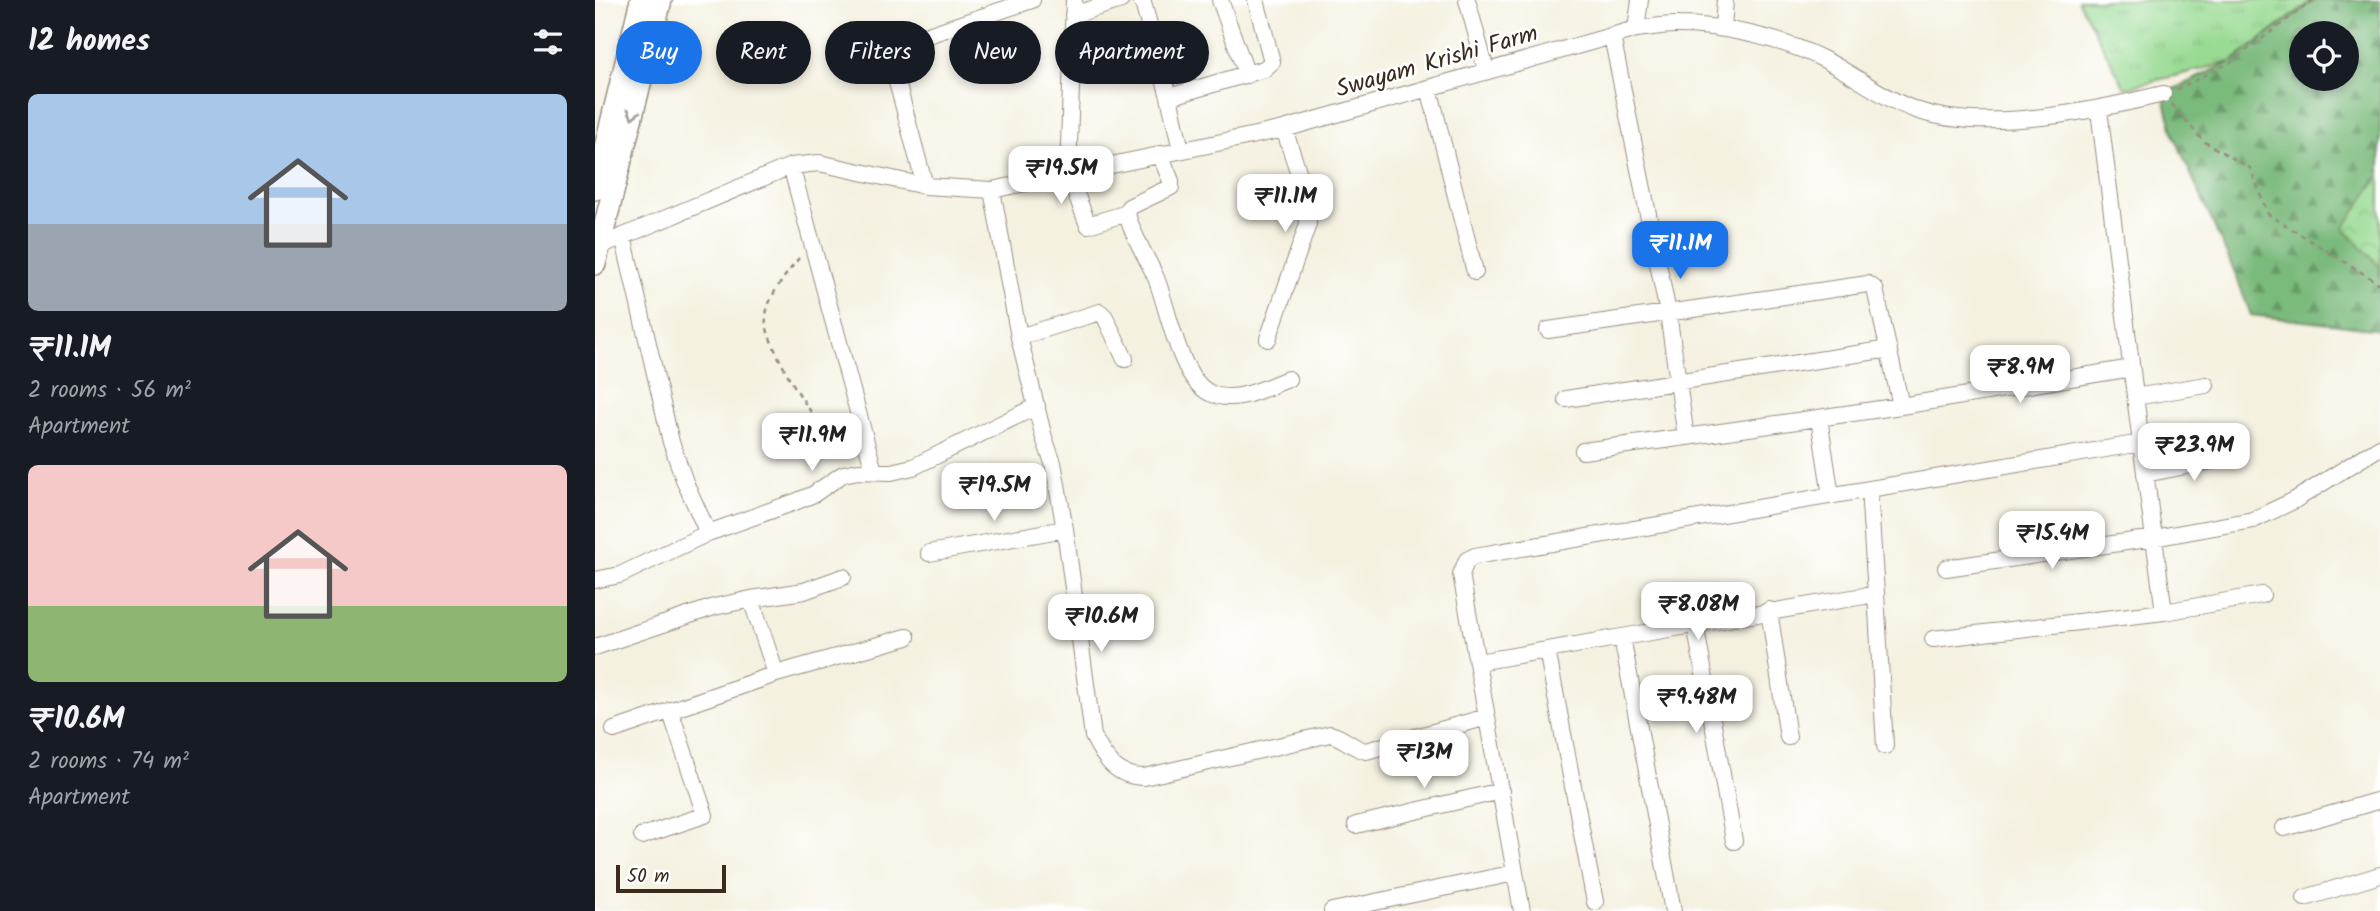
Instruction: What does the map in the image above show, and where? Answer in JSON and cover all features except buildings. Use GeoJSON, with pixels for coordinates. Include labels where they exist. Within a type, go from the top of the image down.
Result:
{"type":"FeatureCollection","features":[{"type":"Feature","properties":{"kind":"main road"},"geometry":{"type":"LineString","coordinates":[[595,189],[641,0]]}},
{"type":"Feature","properties":{"kind":"main road"},"geometry":{"type":"LineString","coordinates":[[596,253],[661,0]]}},
{"type":"Feature","properties":{"kind":"street"},"geometry":{"type":"LineString","coordinates":[[925,186],[897,82],[901,57],[916,39],[1032,0]]}},
{"type":"Feature","properties":{"kind":"street"},"geometry":{"type":"LineString","coordinates":[[1121,0],[1073,8],[1068,173],[1088,225],[1127,213]]}},
{"type":"Feature","properties":{"kind":"street"},"geometry":{"type":"LineString","coordinates":[[1140,0],[1169,97],[1181,150]]}},
{"type":"Feature","properties":{"kind":"street"},"geometry":{"type":"LineString","coordinates":[[1220,0],[1247,75]]}},
{"type":"Feature","properties":{"kind":"street"},"geometry":{"type":"LineString","coordinates":[[1169,97],[1265,69],[1272,61],[1256,0]]}},
{"type":"Feature","properties":{"kind":"street"},"geometry":{"type":"LineString","coordinates":[[1467,0],[1486,71]]}},
{"type":"Feature","properties":{"kind":"street"},"geometry":{"type":"LineString","coordinates":[[1636,29],[1640,0]]}},
{"type":"Feature","properties":{"kind":"street"},"geometry":{"type":"LineString","coordinates":[[1723,28],[1725,0]]}},
{"type":"Feature","properties":{"kind":"street","name":"Swayam Krishi Farm"},"geometry":{"type":"LineString","coordinates":[[596,253],[623,236],[791,166],[819,163],[925,186],[992,190],[1284,129],[1636,29],[1677,24],[1723,28],[1771,40],[1822,58],[1882,96],[1917,111],[1956,121],[1993,121],[2099,110],[2163,94]]}},
{"type":"Feature","properties":{"kind":"street"},"geometry":{"type":"LineString","coordinates":[[1612,36],[1668,313],[1686,438]]}},
{"type":"Feature","properties":{"kind":"street"},"geometry":{"type":"LineString","coordinates":[[1429,88],[1475,272]]}},
{"type":"Feature","properties":{"kind":"street"},"geometry":{"type":"LineString","coordinates":[[2099,110],[2164,612]]}},
{"type":"Feature","properties":{"kind":"street"},"geometry":{"type":"LineString","coordinates":[[1268,339],[1308,224],[1307,198],[1284,129]]}},
{"type":"Feature","properties":{"kind":"street"},"geometry":{"type":"LineString","coordinates":[[1160,154],[1171,187],[1129,207],[1127,213],[1157,280],[1177,346],[1192,376],[1209,393],[1234,398],[1288,379]]}},
{"type":"Feature","properties":{"kind":"street"},"geometry":{"type":"LineString","coordinates":[[791,166],[874,471]]}},
{"type":"Feature","properties":{"kind":"street"},"geometry":{"type":"LineString","coordinates":[[992,190],[1019,337],[1044,438],[1053,463],[1065,529],[1093,736],[1103,757],[1116,769],[1131,777],[1144,777],[1330,734],[1344,737],[1357,749],[1366,751],[1487,717]]}},
{"type":"Feature","properties":{"kind":"street"},"geometry":{"type":"LineString","coordinates":[[623,236],[671,442],[708,533]]}},
{"type":"Feature","properties":{"kind":"street"},"geometry":{"type":"LineString","coordinates":[[1548,330],[1868,284],[1875,289],[1901,406]]}},
{"type":"Feature","properties":{"kind":"street"},"geometry":{"type":"LineString","coordinates":[[1019,337],[1100,312],[1125,359]]}},
{"type":"Feature","properties":{"kind":"street"},"geometry":{"type":"LineString","coordinates":[[1566,399],[1889,349]]}},
{"type":"Feature","properties":{"kind":"street"},"geometry":{"type":"LineString","coordinates":[[1583,451],[1901,406],[2132,368]]}},
{"type":"Feature","properties":{"kind":"street"},"geometry":{"type":"LineString","coordinates":[[2135,397],[2206,385]]}},
{"type":"Feature","properties":{"kind":"street"},"geometry":{"type":"LineString","coordinates":[[595,580],[620,575],[708,533],[814,494],[843,474],[858,471],[891,472],[913,467],[1037,406]]}},
{"type":"Feature","properties":{"kind":"street"},"geometry":{"type":"LineString","coordinates":[[1819,418],[1831,496]]}},
{"type":"Feature","properties":{"kind":"street"},"geometry":{"type":"LineString","coordinates":[[1522,911],[1461,574],[1467,560],[1475,556],[2141,443]]}},
{"type":"Feature","properties":{"kind":"street"},"geometry":{"type":"LineString","coordinates":[[1946,568],[2154,538],[2253,520],[2295,500],[2380,447]]}},
{"type":"Feature","properties":{"kind":"street"},"geometry":{"type":"LineString","coordinates":[[2145,474],[2237,456]]}},
{"type":"Feature","properties":{"kind":"street"},"geometry":{"type":"LineString","coordinates":[[1870,489],[1885,746]]}},
{"type":"Feature","properties":{"kind":"street"},"geometry":{"type":"LineString","coordinates":[[929,553],[1065,529]]}},
{"type":"Feature","properties":{"kind":"street"},"geometry":{"type":"LineString","coordinates":[[595,647],[714,607],[751,598],[804,591],[843,577]]}},
{"type":"Feature","properties":{"kind":"street"},"geometry":{"type":"LineString","coordinates":[[1478,662],[1769,610],[1877,594]]}},
{"type":"Feature","properties":{"kind":"street"},"geometry":{"type":"LineString","coordinates":[[1933,639],[2164,612],[2262,594]]}},
{"type":"Feature","properties":{"kind":"street"},"geometry":{"type":"LineString","coordinates":[[751,598],[776,674]]}},
{"type":"Feature","properties":{"kind":"street"},"geometry":{"type":"LineString","coordinates":[[1769,610],[1788,737]]}},
{"type":"Feature","properties":{"kind":"street"},"geometry":{"type":"LineString","coordinates":[[1695,624],[1734,841]]}},
{"type":"Feature","properties":{"kind":"street"},"geometry":{"type":"LineString","coordinates":[[614,730],[776,674],[907,637]]}},
{"type":"Feature","properties":{"kind":"street"},"geometry":{"type":"LineString","coordinates":[[1622,637],[1673,911]]}},
{"type":"Feature","properties":{"kind":"street"},"geometry":{"type":"LineString","coordinates":[[1547,650],[1595,902]]}},
{"type":"Feature","properties":{"kind":"street"},"geometry":{"type":"LineString","coordinates":[[642,836],[705,815],[670,710]]}},
{"type":"Feature","properties":{"kind":"street"},"geometry":{"type":"LineString","coordinates":[[1356,825],[1501,791]]}},
{"type":"Feature","properties":{"kind":"street"},"geometry":{"type":"LineString","coordinates":[[2284,828],[2380,800]]}},
{"type":"Feature","properties":{"kind":"street"},"geometry":{"type":"LineString","coordinates":[[1332,911],[1372,907],[1515,873]]}},
{"type":"Feature","properties":{"kind":"street"},"geometry":{"type":"LineString","coordinates":[[2305,898],[2380,875]]}},
{"type":"Feature","properties":{"kind":"path"},"geometry":{"type":"LineString","coordinates":[[2313,0],[2231,62],[2181,88],[2163,94],[2203,141],[2250,167],[2268,214],[2380,284]]}},
{"type":"Feature","properties":{"kind":"path"},"geometry":{"type":"LineString","coordinates":[[812,241],[782,280],[772,298],[766,324],[794,386],[817,421],[832,435],[848,441],[865,440]]}},
{"type":"Feature","properties":{"kind":"green space"},"geometry":{"type":"Polygon","coordinates":[[[2078,0],[2313,0],[2231,62],[2125,88],[2078,0]]]}},
{"type":"Feature","properties":{"kind":"green space"},"geometry":{"type":"Polygon","coordinates":[[[2315,0],[2380,0],[2380,330],[2251,315],[2174,136],[2163,94],[2231,62],[2315,0]]]}},
{"type":"Feature","properties":{"kind":"green space"},"geometry":{"type":"Polygon","coordinates":[[[2380,175],[2380,267],[2344,228],[2380,175]]]}}]}
